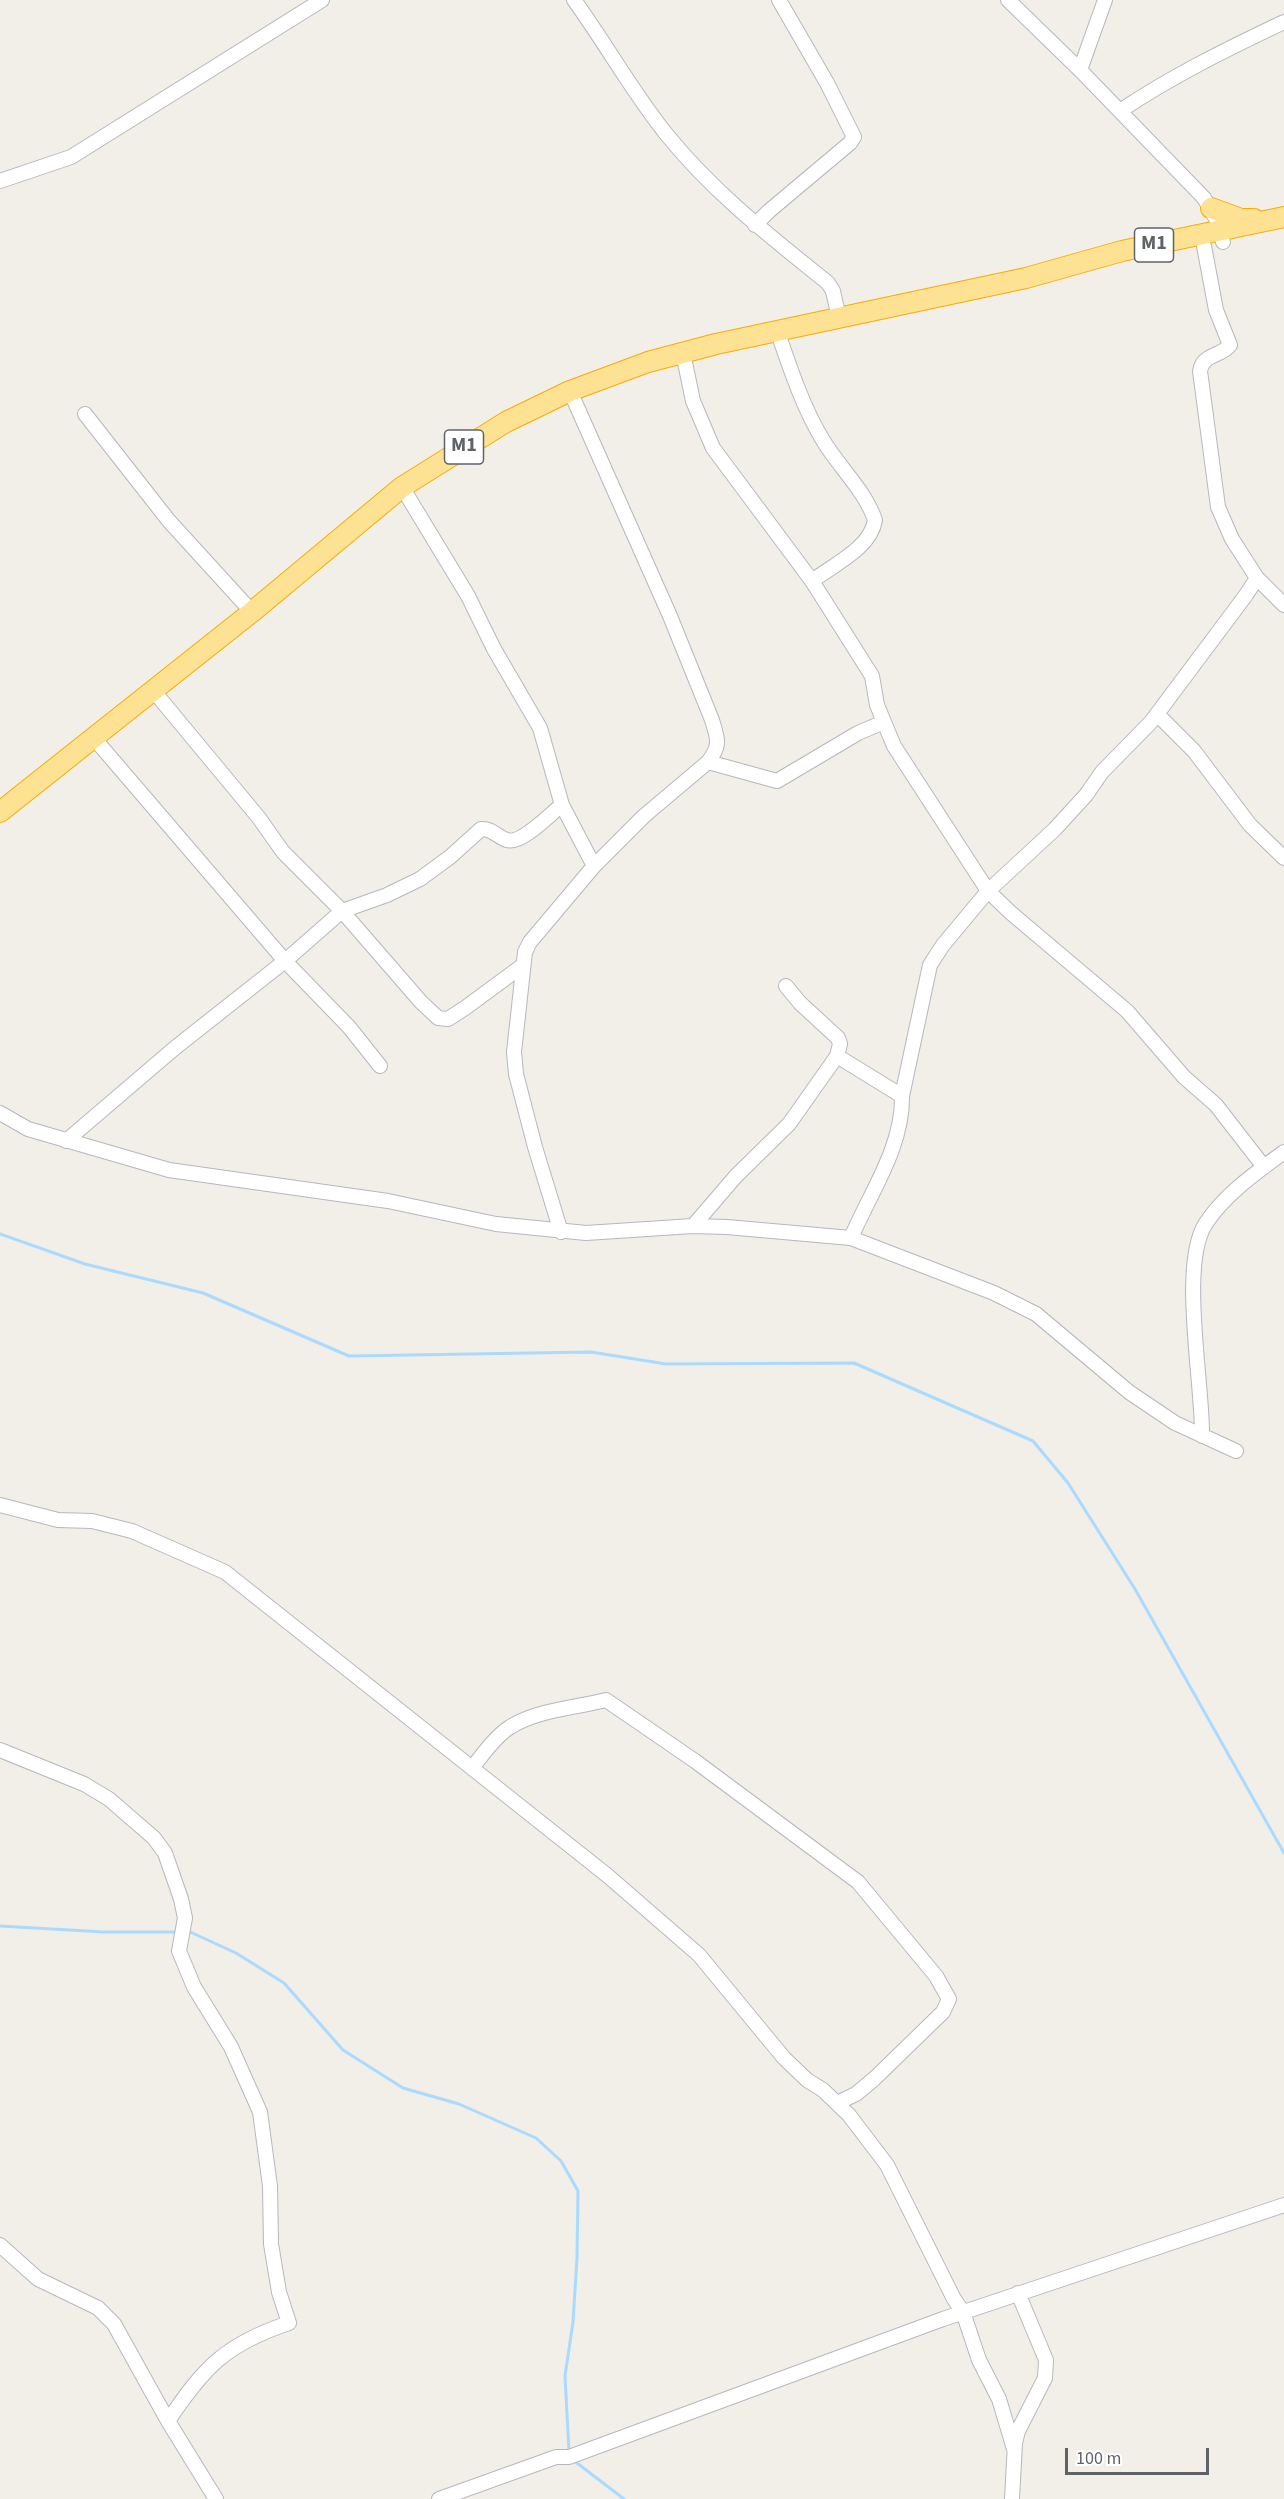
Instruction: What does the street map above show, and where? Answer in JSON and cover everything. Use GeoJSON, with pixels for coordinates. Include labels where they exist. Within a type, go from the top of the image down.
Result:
{"type":"FeatureCollection","features":[{"type":"Feature","properties":{"kind":"highway"},"geometry":{"type":"LineString","coordinates":[[1209,239],[1202,218],[1207,203],[1241,219],[1282,221]]}},
{"type":"Feature","properties":{"kind":"highway","name":"M1"},"geometry":{"type":"LineString","coordinates":[[0,812],[152,689],[252,612],[402,487],[506,422],[570,390],[648,362],[777,330],[1026,278],[1046,278],[1282,221]]}},
{"type":"Feature","properties":{"kind":"street"},"geometry":{"type":"LineString","coordinates":[[0,181],[71,157],[322,0]]}},
{"type":"Feature","properties":{"kind":"street"},"geometry":{"type":"LineString","coordinates":[[574,0],[666,134],[702,175],[755,225],[828,283],[833,291],[839,318]]}},
{"type":"Feature","properties":{"kind":"street"},"geometry":{"type":"LineString","coordinates":[[755,225],[850,143],[854,137],[827,83],[779,0]]}},
{"type":"Feature","properties":{"kind":"street"},"geometry":{"type":"LineString","coordinates":[[1008,0],[1080,70],[1207,203],[1216,310],[1230,345],[1228,349],[1208,357],[1200,371],[1218,507],[1232,539],[1257,578],[1284,605]]}},
{"type":"Feature","properties":{"kind":"street"},"geometry":{"type":"LineString","coordinates":[[1080,70],[1105,0]]}},
{"type":"Feature","properties":{"kind":"street"},"geometry":{"type":"LineString","coordinates":[[1120,111],[1162,82],[1284,22]]}},
{"type":"Feature","properties":{"kind":"street"},"geometry":{"type":"LineString","coordinates":[[777,330],[798,387],[822,439],[866,500],[874,520],[870,534],[862,544],[812,581]]}},
{"type":"Feature","properties":{"kind":"street"},"geometry":{"type":"LineString","coordinates":[[683,353],[693,401],[713,448],[812,581],[872,676],[877,705],[894,746],[988,891],[1127,1011],[1184,1077],[1216,1105],[1264,1167]]}},
{"type":"Feature","properties":{"kind":"street"},"geometry":{"type":"LineString","coordinates":[[561,1232],[516,1074],[514,1052],[525,952],[530,942],[594,866],[644,816],[708,762],[717,749],[717,738],[712,720],[670,616],[570,390]]}},
{"type":"Feature","properties":{"kind":"street"},"geometry":{"type":"LineString","coordinates":[[85,414],[169,521],[252,612]]}},
{"type":"Feature","properties":{"kind":"street"},"geometry":{"type":"LineString","coordinates":[[402,487],[468,596],[494,649],[540,728],[562,805],[594,866]]}},
{"type":"Feature","properties":{"kind":"street"},"geometry":{"type":"LineString","coordinates":[[851,1238],[892,1148],[902,1112],[902,1096],[930,965],[957,925],[988,891],[1055,829],[1086,795],[1102,772],[1134,741],[1157,714],[1246,596],[1257,578]]}},
{"type":"Feature","properties":{"kind":"street"},"geometry":{"type":"LineString","coordinates":[[152,689],[259,818],[283,852],[342,911],[421,1002],[438,1018],[448,1019],[522,966]]}},
{"type":"Feature","properties":{"kind":"street"},"geometry":{"type":"LineString","coordinates":[[1157,714],[1194,751],[1250,825],[1284,858]]}},
{"type":"Feature","properties":{"kind":"street"},"geometry":{"type":"LineString","coordinates":[[708,762],[777,781],[848,739],[884,722]]}},
{"type":"Feature","properties":{"kind":"street"},"geometry":{"type":"LineString","coordinates":[[93,737],[285,961],[349,1027],[380,1066]]}},
{"type":"Feature","properties":{"kind":"street"},"geometry":{"type":"LineString","coordinates":[[66,1141],[176,1047],[285,961],[342,911],[387,895],[420,879],[450,857],[481,829],[486,828],[506,840],[514,841],[562,805]]}},
{"type":"Feature","properties":{"kind":"street"},"geometry":{"type":"LineString","coordinates":[[693,1226],[736,1176],[789,1124],[837,1056],[840,1044],[838,1038],[800,1004],[786,987]]}},
{"type":"Feature","properties":{"kind":"street"},"geometry":{"type":"LineString","coordinates":[[837,1056],[902,1096]]}},
{"type":"Feature","properties":{"kind":"street"},"geometry":{"type":"LineString","coordinates":[[0,1113],[27,1129],[169,1170],[388,1201],[496,1224],[561,1232],[627,1232],[693,1226],[777,1230],[851,1238],[994,1293],[1036,1314],[1129,1392],[1175,1423],[1236,1451]]}},
{"type":"Feature","properties":{"kind":"street"},"geometry":{"type":"LineString","coordinates":[[1202,1436],[1203,1407],[1196,1351],[1194,1283],[1197,1242],[1205,1224],[1217,1209],[1284,1152]]}},
{"type":"Feature","properties":{"kind":"street"},"geometry":{"type":"LineString","coordinates":[[0,1506],[57,1520],[92,1521],[132,1531],[225,1572],[608,1876],[699,1955],[784,2058],[849,2115],[887,2165],[954,2299],[963,2312],[979,2360],[999,2399],[1014,2449]]}},
{"type":"Feature","properties":{"kind":"street"},"geometry":{"type":"LineString","coordinates":[[472,1768],[510,1727],[542,1715],[606,1700],[695,1761],[858,1882],[936,1977],[949,1999],[943,2012],[874,2079],[856,2094],[837,2103]]}},
{"type":"Feature","properties":{"kind":"street"},"geometry":{"type":"LineString","coordinates":[[0,1750],[84,1784],[109,1799],[154,1838],[165,1853],[185,1918],[179,1951],[194,1987],[231,2047],[260,2112],[270,2186],[271,2244],[279,2292],[289,2323],[231,2348],[196,2382],[168,2421]]}},
{"type":"Feature","properties":{"kind":"street"},"geometry":{"type":"LineString","coordinates":[[439,2499],[556,2457],[569,2457],[760,2384],[963,2312],[1284,2205]]}},
{"type":"Feature","properties":{"kind":"street"},"geometry":{"type":"LineString","coordinates":[[0,2245],[38,2279],[98,2308],[114,2325],[168,2421],[216,2499]]}},
{"type":"Feature","properties":{"kind":"street"},"geometry":{"type":"LineString","coordinates":[[1012,2499],[1014,2449],[1018,2431],[1045,2378],[1046,2360],[1018,2293]]}},
{"type":"Feature","properties":{"kind":"waterway"},"geometry":{"type":"LineString","coordinates":[[0,1234],[85,1264],[203,1293],[349,1356],[591,1352],[666,1364],[854,1363],[1033,1441],[1068,1483],[1135,1589],[1284,1853]]}},
{"type":"Feature","properties":{"kind":"waterway"},"geometry":{"type":"LineString","coordinates":[[0,1926],[104,1932],[178,1932]]}},
{"type":"Feature","properties":{"kind":"waterway"},"geometry":{"type":"LineString","coordinates":[[188,1931],[236,1953],[284,1983],[343,2050],[403,2088],[459,2104],[536,2138],[561,2161],[578,2191],[573,2322],[565,2376],[569,2452]]}},
{"type":"Feature","properties":{"kind":"waterway"},"geometry":{"type":"LineString","coordinates":[[573,2460],[624,2499]]}}]}
